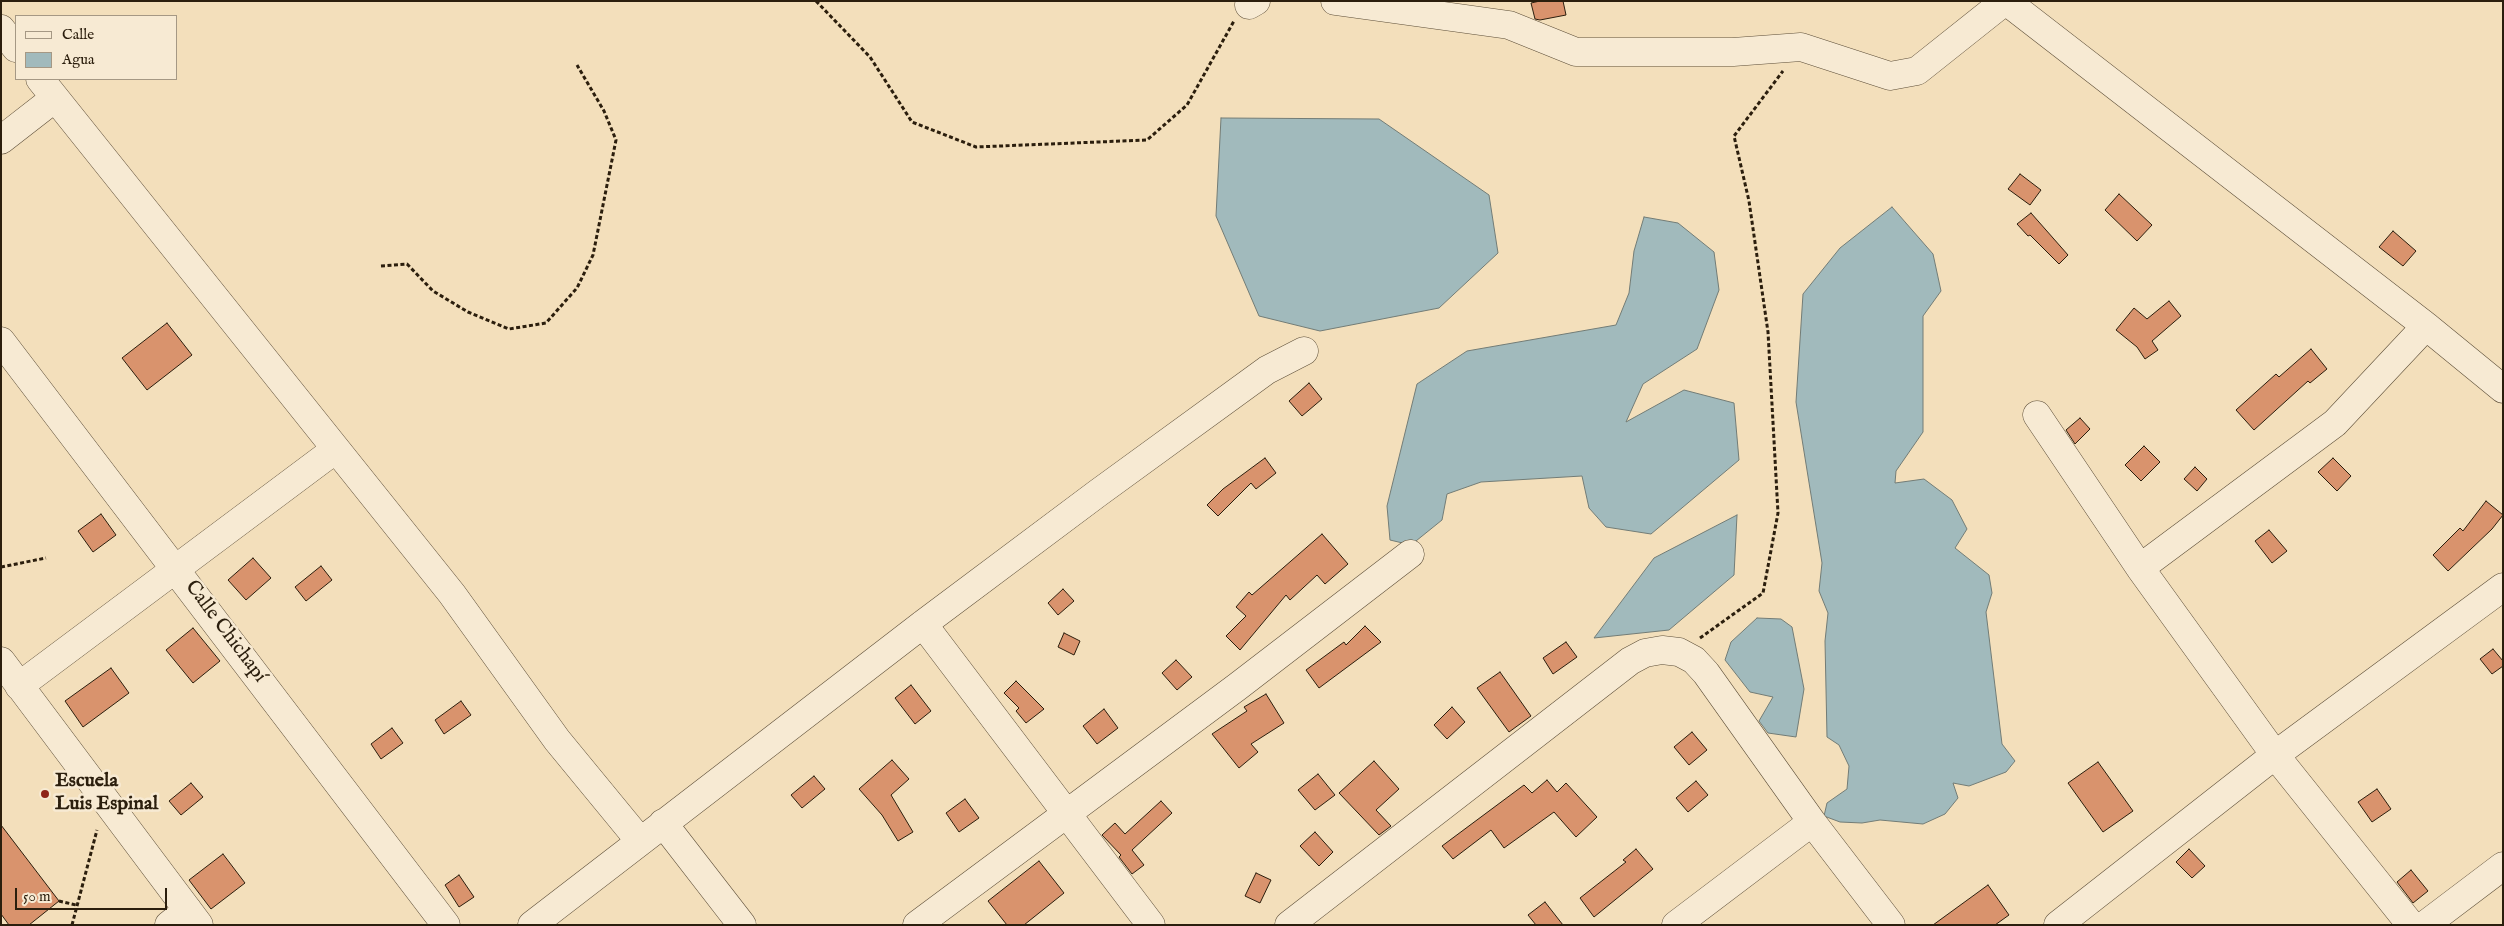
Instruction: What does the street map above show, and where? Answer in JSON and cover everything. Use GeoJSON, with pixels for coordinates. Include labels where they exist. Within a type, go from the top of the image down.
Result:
{"type":"FeatureCollection","features":[{"type":"Feature","properties":{"kind":"street"},"geometry":{"type":"LineString","coordinates":[[1243,10],[1256,1]]}},
{"type":"Feature","properties":{"kind":"street"},"geometry":{"type":"LineString","coordinates":[[1335,1],[1509,25],[1576,52],[1733,52],[1801,47],[1890,76],[1917,70],[2005,1],[2426,326],[2503,389]]}},
{"type":"Feature","properties":{"kind":"street"},"geometry":{"type":"LineString","coordinates":[[1,29],[15,47]]}},
{"type":"Feature","properties":{"kind":"street"},"geometry":{"type":"LineString","coordinates":[[1,140],[48,88],[452,594],[558,740],[640,841]]}},
{"type":"Feature","properties":{"kind":"street"},"geometry":{"type":"LineString","coordinates":[[2140,568],[2335,423],[2426,326]]}},
{"type":"Feature","properties":{"kind":"street","name":"Calle Chichapí"},"geometry":{"type":"LineString","coordinates":[[1,342],[446,925]]}},
{"type":"Feature","properties":{"kind":"street"},"geometry":{"type":"LineString","coordinates":[[532,925],[923,624],[1267,370],[1304,350]]}},
{"type":"Feature","properties":{"kind":"street"},"geometry":{"type":"LineString","coordinates":[[2037,415],[2140,568],[2275,755],[2412,925]]}},
{"type":"Feature","properties":{"kind":"street"},"geometry":{"type":"LineString","coordinates":[[20,686],[336,449]]}},
{"type":"Feature","properties":{"kind":"street"},"geometry":{"type":"LineString","coordinates":[[917,925],[1237,687],[1410,554]]}},
{"type":"Feature","properties":{"kind":"street"},"geometry":{"type":"LineString","coordinates":[[2058,925],[2275,755],[2503,587]]}},
{"type":"Feature","properties":{"kind":"street"},"geometry":{"type":"LineString","coordinates":[[923,624],[1151,925]]}},
{"type":"Feature","properties":{"kind":"street"},"geometry":{"type":"LineString","coordinates":[[1289,925],[1630,662],[1645,653],[1662,650],[1679,652],[1694,660],[1706,673],[1812,822],[1891,925]]}},
{"type":"Feature","properties":{"kind":"street"},"geometry":{"type":"LineString","coordinates":[[1,662],[106,800],[185,920]]}},
{"type":"Feature","properties":{"kind":"street"},"geometry":{"type":"LineString","coordinates":[[1676,925],[1812,822]]}},
{"type":"Feature","properties":{"kind":"street"},"geometry":{"type":"LineString","coordinates":[[663,823],[742,925]]}},
{"type":"Feature","properties":{"kind":"street"},"geometry":{"type":"LineString","coordinates":[[2425,925],[2503,866]]}},
{"type":"Feature","properties":{"kind":"path"},"geometry":{"type":"LineString","coordinates":[[816,1],[870,57],[912,122],[976,147],[1147,140],[1187,106],[1243,10]]}},
{"type":"Feature","properties":{"kind":"path"},"geometry":{"type":"LineString","coordinates":[[1679,652],[1764,593],[1778,513],[1769,341],[1749,201],[1734,136],[1801,47]]}},
{"type":"Feature","properties":{"kind":"path"},"geometry":{"type":"LineString","coordinates":[[382,266],[407,264],[440,295],[468,312],[509,329],[546,323],[577,288],[593,255],[616,140],[604,111],[576,65]]}},
{"type":"Feature","properties":{"kind":"path"},"geometry":{"type":"LineString","coordinates":[[1,567],[46,558]]}},
{"type":"Feature","properties":{"kind":"path"},"geometry":{"type":"LineString","coordinates":[[72,925],[106,800]]}},
{"type":"Feature","properties":{"kind":"path"},"geometry":{"type":"LineString","coordinates":[[59,901],[76,905]]}},
{"type":"Feature","properties":{"kind":"water"},"geometry":{"type":"Polygon","coordinates":[[[1221,118],[1379,119],[1489,195],[1498,253],[1439,308],[1320,331],[1259,316],[1216,216],[1221,118]]]}},
{"type":"Feature","properties":{"kind":"water"},"geometry":{"type":"Polygon","coordinates":[[[1892,207],[1933,254],[1941,291],[1923,316],[1923,432],[1896,471],[1895,483],[1924,479],[1952,500],[1967,529],[1955,548],[1989,575],[1992,593],[1986,612],[2002,744],[2015,761],[2006,772],[1969,786],[1953,783],[1958,798],[1945,814],[1923,824],[1880,820],[1862,823],[1840,822],[1824,816],[1827,803],[1847,789],[1849,766],[1839,745],[1827,737],[1825,641],[1828,613],[1819,591],[1822,563],[1796,402],[1803,294],[1840,248],[1892,207]]]}},
{"type":"Feature","properties":{"kind":"water"},"geometry":{"type":"Polygon","coordinates":[[[1644,217],[1678,223],[1714,252],[1719,290],[1697,349],[1643,384],[1626,422],[1684,390],[1734,403],[1739,460],[1651,534],[1606,527],[1589,508],[1582,476],[1481,482],[1447,494],[1442,520],[1411,545],[1390,540],[1387,506],[1417,384],[1467,351],[1616,325],[1629,293],[1634,251],[1644,217]]]}},
{"type":"Feature","properties":{"kind":"water"},"geometry":{"type":"Polygon","coordinates":[[[1737,515],[1734,575],[1669,630],[1594,638],[1654,558],[1737,515]]]}},
{"type":"Feature","properties":{"kind":"water"},"geometry":{"type":"Polygon","coordinates":[[[1757,618],[1781,619],[1792,627],[1804,689],[1796,737],[1768,733],[1759,721],[1773,697],[1750,692],[1725,660],[1731,642],[1757,618]]]}},
{"type":"Feature","properties":{"kind":"building"},"geometry":{"type":"Polygon","coordinates":[[[1563,1],[1566,15],[1540,20],[1535,19],[1531,3],[1563,1]]]}},
{"type":"Feature","properties":{"kind":"building"},"geometry":{"type":"Polygon","coordinates":[[[2020,174],[2041,190],[2030,205],[2008,189],[2020,174]]]}},
{"type":"Feature","properties":{"kind":"building"},"geometry":{"type":"Polygon","coordinates":[[[2119,194],[2152,225],[2137,241],[2105,210],[2119,194]]]}},
{"type":"Feature","properties":{"kind":"building"},"geometry":{"type":"Polygon","coordinates":[[[2031,213],[2068,255],[2059,264],[2017,224],[2031,213]]]}},
{"type":"Feature","properties":{"kind":"building"},"geometry":{"type":"Polygon","coordinates":[[[2393,231],[2416,251],[2403,266],[2379,247],[2393,231]]]}},
{"type":"Feature","properties":{"kind":"building"},"geometry":{"type":"Polygon","coordinates":[[[2169,301],[2181,316],[2152,341],[2158,350],[2145,359],[2137,347],[2116,330],[2134,308],[2147,319],[2169,301]]]}},
{"type":"Feature","properties":{"kind":"building"},"geometry":{"type":"Polygon","coordinates":[[[167,323],[192,355],[147,390],[122,358],[167,323]]]}},
{"type":"Feature","properties":{"kind":"building"},"geometry":{"type":"Polygon","coordinates":[[[2311,349],[2327,369],[2310,383],[2308,381],[2254,430],[2236,410],[2276,374],[2279,377],[2311,349]]]}},
{"type":"Feature","properties":{"kind":"building"},"geometry":{"type":"Polygon","coordinates":[[[1309,383],[1322,399],[1302,416],[1289,401],[1309,383]]]}},
{"type":"Feature","properties":{"kind":"building"},"geometry":{"type":"Polygon","coordinates":[[[2080,418],[2090,429],[2075,444],[2066,430],[2080,418]]]}},
{"type":"Feature","properties":{"kind":"building"},"geometry":{"type":"Polygon","coordinates":[[[2144,446],[2160,462],[2141,481],[2125,465],[2144,446]]]}},
{"type":"Feature","properties":{"kind":"building"},"geometry":{"type":"Polygon","coordinates":[[[1265,458],[1276,473],[1256,489],[1251,483],[1218,516],[1207,505],[1223,489],[1265,458]]]}},
{"type":"Feature","properties":{"kind":"building"},"geometry":{"type":"Polygon","coordinates":[[[2333,458],[2351,476],[2337,491],[2318,472],[2333,458]]]}},
{"type":"Feature","properties":{"kind":"building"},"geometry":{"type":"Polygon","coordinates":[[[2195,467],[2207,479],[2197,491],[2184,479],[2195,467]]]}},
{"type":"Feature","properties":{"kind":"building"},"geometry":{"type":"Polygon","coordinates":[[[2486,501],[2503,515],[2492,529],[2448,571],[2433,555],[2460,528],[2463,531],[2486,501]]]}},
{"type":"Feature","properties":{"kind":"building"},"geometry":{"type":"Polygon","coordinates":[[[101,514],[116,535],[93,552],[78,531],[101,514]]]}},
{"type":"Feature","properties":{"kind":"building"},"geometry":{"type":"Polygon","coordinates":[[[2269,530],[2287,551],[2272,563],[2255,541],[2269,530]]]}},
{"type":"Feature","properties":{"kind":"building"},"geometry":{"type":"Polygon","coordinates":[[[1322,534],[1348,564],[1325,584],[1317,575],[1290,600],[1286,595],[1240,650],[1226,636],[1246,616],[1236,607],[1249,592],[1252,595],[1322,534]]]}},
{"type":"Feature","properties":{"kind":"building"},"geometry":{"type":"Polygon","coordinates":[[[253,558],[271,578],[246,600],[228,580],[253,558]]]}},
{"type":"Feature","properties":{"kind":"building"},"geometry":{"type":"Polygon","coordinates":[[[321,566],[332,580],[306,601],[295,587],[321,566]]]}},
{"type":"Feature","properties":{"kind":"building"},"geometry":{"type":"Polygon","coordinates":[[[1063,589],[1074,601],[1058,615],[1048,603],[1063,589]]]}},
{"type":"Feature","properties":{"kind":"building"},"geometry":{"type":"Polygon","coordinates":[[[1365,626],[1381,642],[1319,688],[1306,670],[1344,642],[1346,645],[1365,626]]]}},
{"type":"Feature","properties":{"kind":"building"},"geometry":{"type":"Polygon","coordinates":[[[193,628],[220,661],[193,683],[166,650],[193,628]]]}},
{"type":"Feature","properties":{"kind":"building"},"geometry":{"type":"Polygon","coordinates":[[[1064,633],[1080,641],[1074,655],[1058,647],[1064,633]]]}},
{"type":"Feature","properties":{"kind":"building"},"geometry":{"type":"Polygon","coordinates":[[[1566,642],[1577,657],[1553,674],[1543,658],[1566,642]]]}},
{"type":"Feature","properties":{"kind":"building"},"geometry":{"type":"Polygon","coordinates":[[[2493,649],[2503,661],[2503,666],[2492,674],[2480,659],[2493,649]]]}},
{"type":"Feature","properties":{"kind":"building"},"geometry":{"type":"Polygon","coordinates":[[[1176,660],[1192,677],[1177,690],[1162,673],[1176,660]]]}},
{"type":"Feature","properties":{"kind":"building"},"geometry":{"type":"Polygon","coordinates":[[[111,668],[129,693],[83,727],[65,701],[111,668]]]}},
{"type":"Feature","properties":{"kind":"building"},"geometry":{"type":"Polygon","coordinates":[[[1500,672],[1531,716],[1509,732],[1477,688],[1500,672]]]}},
{"type":"Feature","properties":{"kind":"building"},"geometry":{"type":"Polygon","coordinates":[[[1016,681],[1044,709],[1026,723],[1016,711],[1019,708],[1004,693],[1016,681]]]}},
{"type":"Feature","properties":{"kind":"building"},"geometry":{"type":"Polygon","coordinates":[[[911,685],[931,711],[915,724],[895,698],[911,685]]]}},
{"type":"Feature","properties":{"kind":"building"},"geometry":{"type":"Polygon","coordinates":[[[1266,694],[1284,723],[1251,744],[1258,752],[1239,768],[1212,734],[1247,711],[1244,707],[1266,694]]]}},
{"type":"Feature","properties":{"kind":"building"},"geometry":{"type":"Polygon","coordinates":[[[461,701],[471,715],[444,734],[435,720],[461,701]]]}},
{"type":"Feature","properties":{"kind":"building"},"geometry":{"type":"Polygon","coordinates":[[[1452,707],[1465,722],[1447,739],[1434,725],[1452,707]]]}},
{"type":"Feature","properties":{"kind":"building"},"geometry":{"type":"Polygon","coordinates":[[[1104,709],[1118,728],[1097,744],[1083,726],[1104,709]]]}},
{"type":"Feature","properties":{"kind":"building"},"geometry":{"type":"Polygon","coordinates":[[[392,728],[403,743],[381,759],[371,744],[392,728]]]}},
{"type":"Feature","properties":{"kind":"building"},"geometry":{"type":"Polygon","coordinates":[[[1692,732],[1707,750],[1689,765],[1674,747],[1692,732]]]}},
{"type":"Feature","properties":{"kind":"building"},"geometry":{"type":"Polygon","coordinates":[[[892,760],[909,779],[891,795],[913,832],[898,841],[882,815],[859,789],[892,760]]]}},
{"type":"Feature","properties":{"kind":"building"},"geometry":{"type":"Polygon","coordinates":[[[1374,761],[1399,789],[1376,810],[1391,826],[1379,835],[1339,793],[1374,761]]]}},
{"type":"Feature","properties":{"kind":"building"},"geometry":{"type":"Polygon","coordinates":[[[2098,762],[2133,811],[2103,832],[2068,783],[2098,762]]]}},
{"type":"Feature","properties":{"kind":"building"},"geometry":{"type":"Polygon","coordinates":[[[1318,774],[1335,795],[1315,810],[1298,790],[1318,774]]]}},
{"type":"Feature","properties":{"kind":"building"},"geometry":{"type":"Polygon","coordinates":[[[814,776],[825,789],[802,808],[791,795],[814,776]]]}},
{"type":"Feature","properties":{"kind":"building"},"geometry":{"type":"Polygon","coordinates":[[[1547,780],[1557,792],[1566,783],[1597,817],[1576,837],[1554,812],[1504,848],[1491,830],[1453,859],[1442,846],[1524,785],[1532,793],[1547,780]]]}},
{"type":"Feature","properties":{"kind":"building"},"geometry":{"type":"Polygon","coordinates":[[[1696,781],[1708,795],[1688,812],[1676,798],[1696,781]]]}},
{"type":"Feature","properties":{"kind":"building"},"geometry":{"type":"Polygon","coordinates":[[[191,783],[203,797],[181,815],[169,801],[191,783]]]}},
{"type":"Feature","properties":{"kind":"building"},"geometry":{"type":"Polygon","coordinates":[[[2377,789],[2391,809],[2372,822],[2358,802],[2377,789]]]}},
{"type":"Feature","properties":{"kind":"building"},"geometry":{"type":"Polygon","coordinates":[[[965,799],[979,818],[959,832],[946,813],[965,799]]]}},
{"type":"Feature","properties":{"kind":"building"},"geometry":{"type":"Polygon","coordinates":[[[1161,801],[1172,813],[1132,850],[1144,865],[1132,874],[1119,857],[1121,855],[1102,835],[1115,823],[1125,834],[1161,801]]]}},
{"type":"Feature","properties":{"kind":"building"},"geometry":{"type":"Polygon","coordinates":[[[1,825],[59,901],[29,925],[9,925],[1,914],[1,825]]]}},
{"type":"Feature","properties":{"kind":"building"},"geometry":{"type":"Polygon","coordinates":[[[1315,832],[1333,852],[1319,866],[1300,846],[1315,832]]]}},
{"type":"Feature","properties":{"kind":"building"},"geometry":{"type":"Polygon","coordinates":[[[1636,849],[1653,869],[1594,917],[1580,898],[1626,862],[1623,860],[1636,849]]]}},
{"type":"Feature","properties":{"kind":"building"},"geometry":{"type":"Polygon","coordinates":[[[2189,849],[2205,866],[2192,878],[2176,862],[2189,849]]]}},
{"type":"Feature","properties":{"kind":"building"},"geometry":{"type":"Polygon","coordinates":[[[223,854],[245,883],[211,909],[189,880],[223,854]]]}},
{"type":"Feature","properties":{"kind":"building"},"geometry":{"type":"Polygon","coordinates":[[[1039,861],[1064,893],[1024,925],[1007,925],[988,901],[1039,861]]]}},
{"type":"Feature","properties":{"kind":"building"},"geometry":{"type":"Polygon","coordinates":[[[2411,870],[2428,891],[2413,903],[2397,882],[2411,870]]]}},
{"type":"Feature","properties":{"kind":"building"},"geometry":{"type":"Polygon","coordinates":[[[1256,873],[1271,880],[1260,903],[1245,896],[1256,873]]]}},
{"type":"Feature","properties":{"kind":"building"},"geometry":{"type":"Polygon","coordinates":[[[459,875],[474,897],[459,907],[445,885],[459,875]]]}},
{"type":"Feature","properties":{"kind":"building"},"geometry":{"type":"Polygon","coordinates":[[[1988,885],[2009,915],[1995,925],[1933,925],[1988,885]]]}},
{"type":"Feature","properties":{"kind":"building"},"geometry":{"type":"Polygon","coordinates":[[[1545,902],[1563,925],[1536,925],[1528,915],[1545,902]]]}},
{"type":"Feature","properties":{"kind":"place","name":"Escuela Luis Espinal"},"geometry":{"type":"Point","coordinates":[45,794]}}]}
